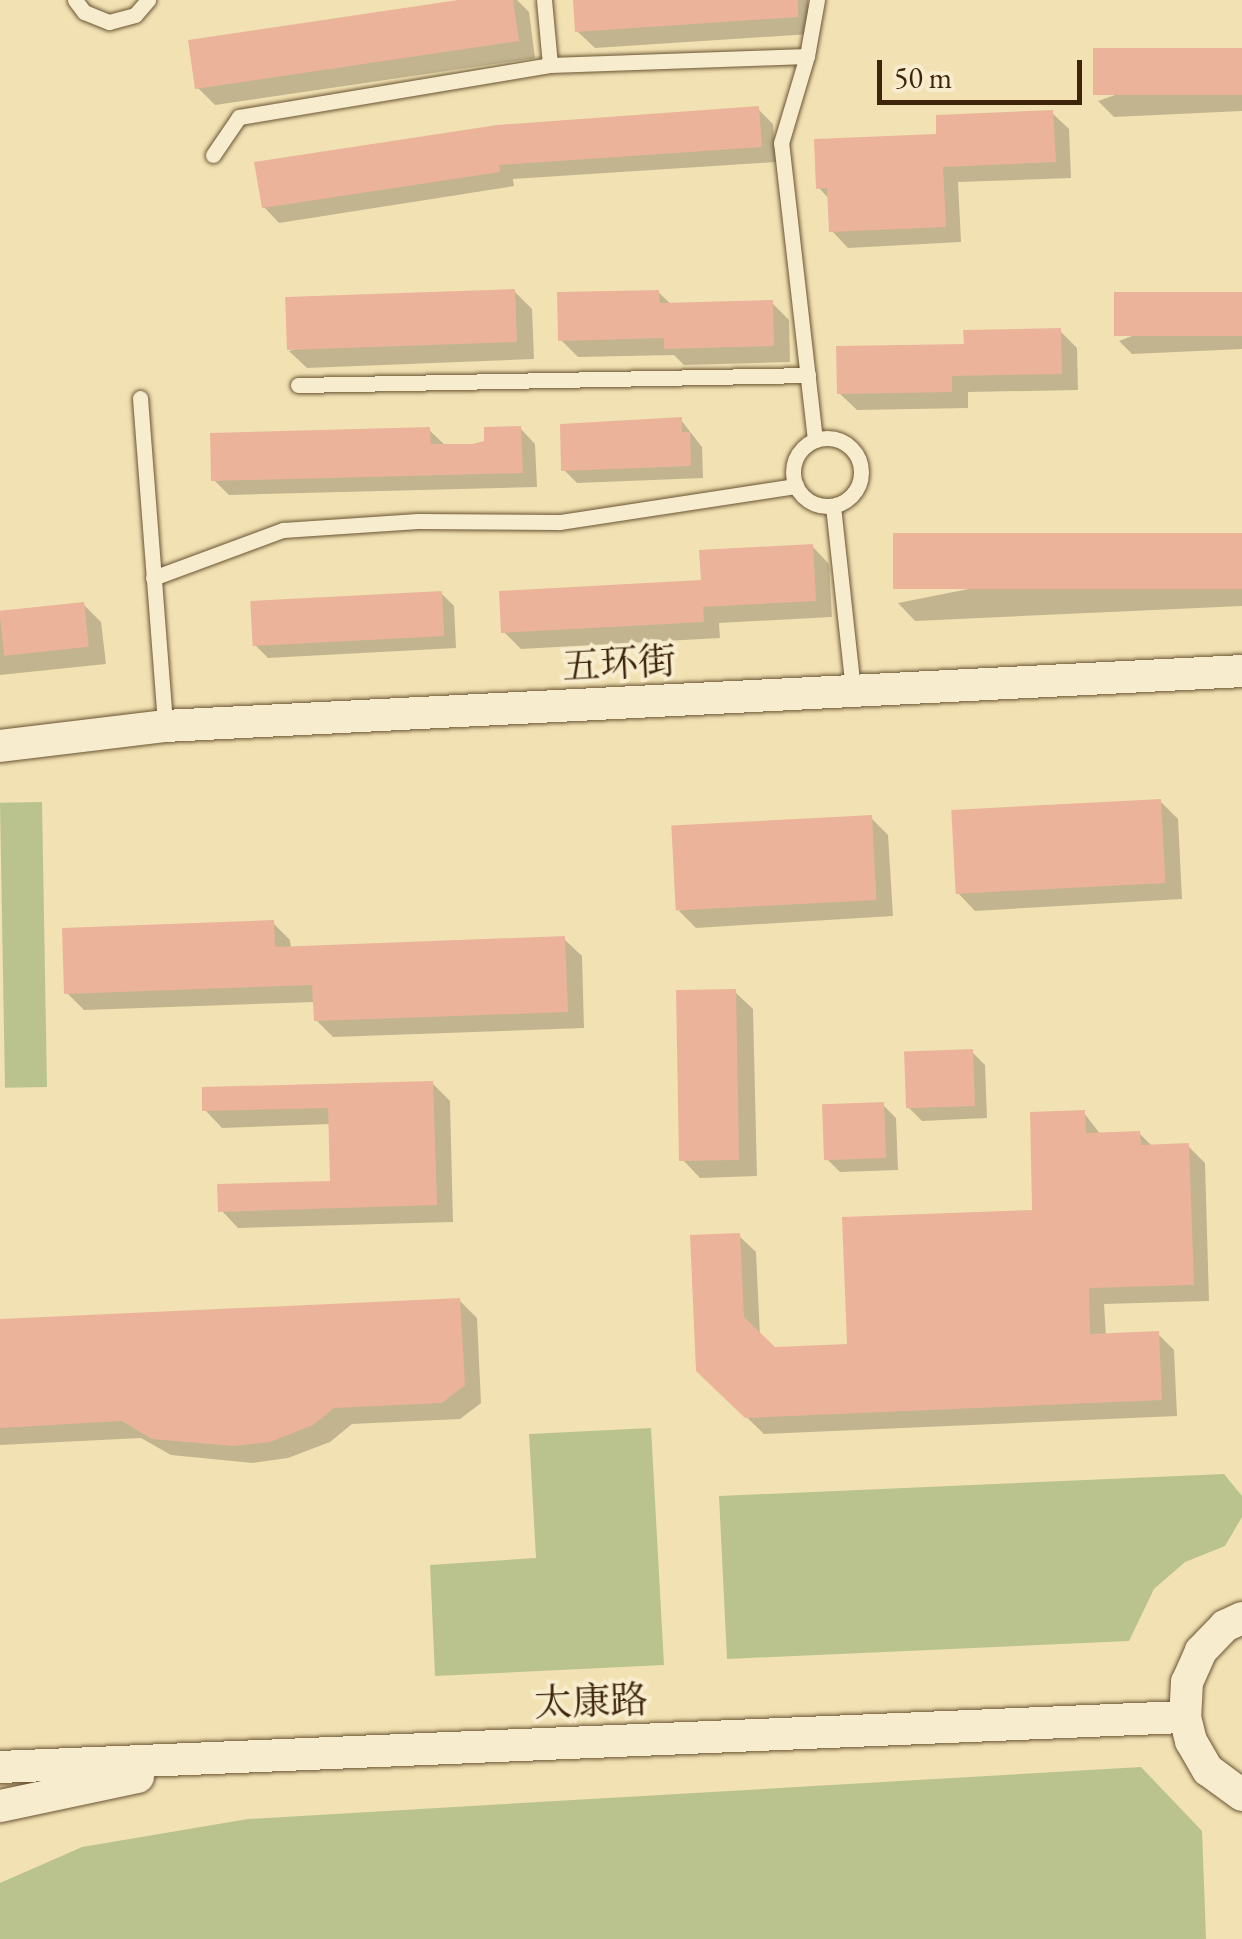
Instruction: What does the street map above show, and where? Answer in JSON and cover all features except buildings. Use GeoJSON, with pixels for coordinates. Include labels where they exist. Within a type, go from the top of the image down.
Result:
{"type":"FeatureCollection","features":[{"type":"Feature","properties":{"kind":"street","name":"五环街"},"geometry":{"type":"LineString","coordinates":[[0,746],[165,726],[1242,671]]}},
{"type":"Feature","properties":{"kind":"street"},"geometry":{"type":"LineString","coordinates":[[1242,1618],[1225,1626],[1201,1651],[1187,1682],[1185,1716],[1190,1741],[1208,1770],[1242,1794]]}},
{"type":"Feature","properties":{"kind":"street","name":"太康路"},"geometry":{"type":"LineString","coordinates":[[0,1767],[1185,1716]]}},
{"type":"Feature","properties":{"kind":"street"},"geometry":{"type":"LineString","coordinates":[[0,1806],[169,1770],[371,1750]]}},
{"type":"Feature","properties":{"kind":"lane"},"geometry":{"type":"LineString","coordinates":[[75,0],[84,12],[109,22],[135,15],[148,0]]}},
{"type":"Feature","properties":{"kind":"lane"},"geometry":{"type":"LineString","coordinates":[[544,0],[550,66]]}},
{"type":"Feature","properties":{"kind":"lane"},"geometry":{"type":"LineString","coordinates":[[815,440],[781,143],[807,56],[817,0]]}},
{"type":"Feature","properties":{"kind":"lane"},"geometry":{"type":"LineString","coordinates":[[212,155],[238,117],[550,66],[807,56]]}},
{"type":"Feature","properties":{"kind":"lane"},"geometry":{"type":"LineString","coordinates":[[298,385],[808,375]]}},
{"type":"Feature","properties":{"kind":"lane"},"geometry":{"type":"LineString","coordinates":[[140,398],[165,726]]}},
{"type":"Feature","properties":{"kind":"lane"},"geometry":{"type":"LineString","coordinates":[[815,440],[838,440],[856,453],[860,463],[859,486],[853,495],[833,506],[811,502],[796,486],[793,475],[798,454],[815,440]]}},
{"type":"Feature","properties":{"kind":"lane"},"geometry":{"type":"LineString","coordinates":[[153,578],[283,530],[418,521],[560,522],[796,486]]}},
{"type":"Feature","properties":{"kind":"lane"},"geometry":{"type":"LineString","coordinates":[[833,506],[853,691]]}},
{"type":"Feature","properties":{"kind":"green space"},"geometry":{"type":"Polygon","coordinates":[[[42,802],[47,1087],[5,1088],[0,803],[42,802]]]}},
{"type":"Feature","properties":{"kind":"green space"},"geometry":{"type":"Polygon","coordinates":[[[651,1428],[664,1665],[435,1676],[430,1565],[536,1558],[529,1434],[651,1428]]]}},
{"type":"Feature","properties":{"kind":"green space"},"geometry":{"type":"Polygon","coordinates":[[[1224,1474],[1242,1496],[1242,1517],[1225,1546],[1185,1562],[1154,1589],[1129,1641],[727,1659],[719,1496],[1224,1474]]]}},
{"type":"Feature","properties":{"kind":"green space"},"geometry":{"type":"Polygon","coordinates":[[[1141,1767],[1202,1831],[1206,1939],[0,1939],[0,1883],[82,1847],[248,1819],[1141,1767]]]}}]}
